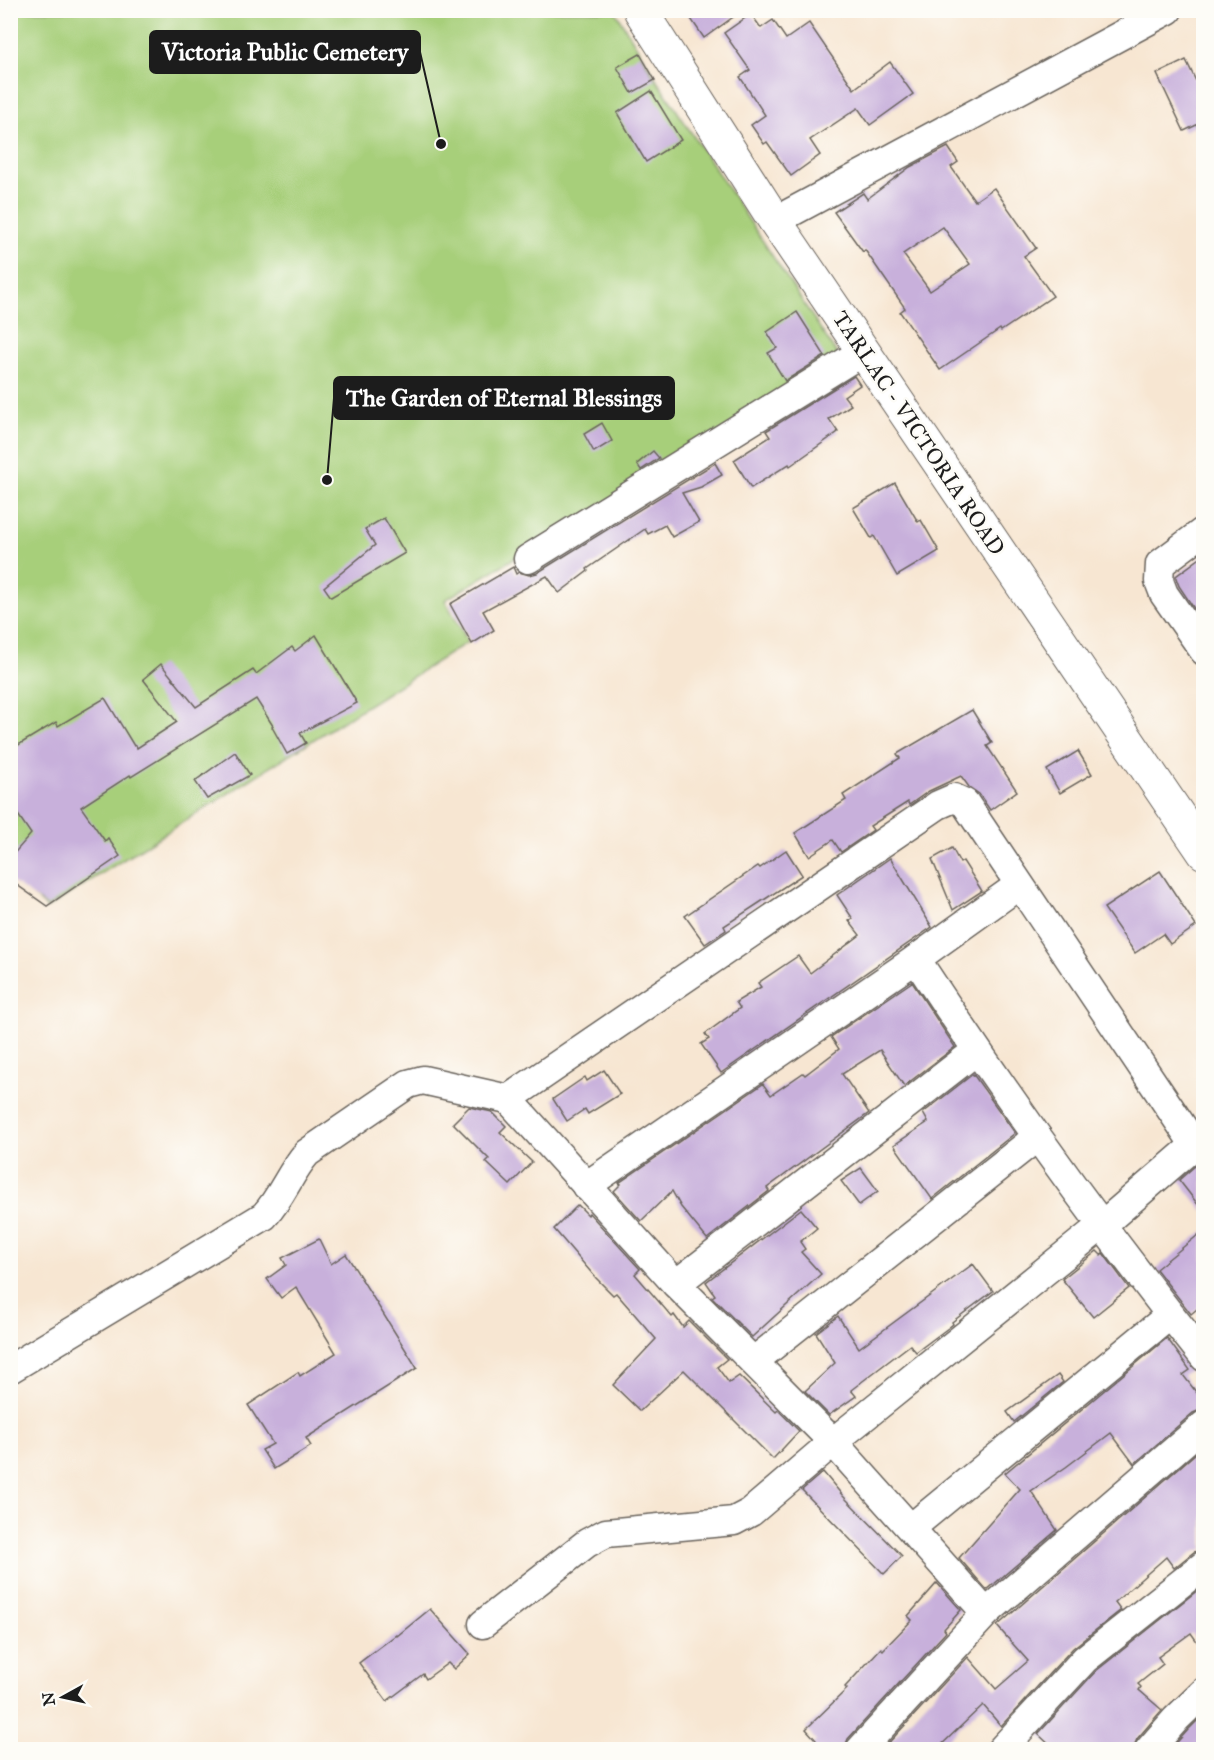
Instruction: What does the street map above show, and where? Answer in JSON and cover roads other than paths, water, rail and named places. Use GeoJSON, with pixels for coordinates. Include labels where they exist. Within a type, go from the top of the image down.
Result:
{"type":"FeatureCollection","features":[{"type":"Feature","properties":{"kind":"main road","name":"TARLAC - VICTORIA ROAD"},"geometry":{"type":"LineString","coordinates":[[640,10],[775,221],[1203,853]]}},
{"type":"Feature","properties":{"kind":"street"},"geometry":{"type":"LineString","coordinates":[[775,221],[1168,10]]}},
{"type":"Feature","properties":{"kind":"street"},"geometry":{"type":"LineString","coordinates":[[528,558],[864,351]]}},
{"type":"Feature","properties":{"kind":"street"},"geometry":{"type":"LineString","coordinates":[[1203,531],[1160,564],[1159,581],[1164,594],[1203,651]]}},
{"type":"Feature","properties":{"kind":"street"},"geometry":{"type":"LineString","coordinates":[[483,1624],[587,1543],[606,1533],[734,1521],[751,1512],[833,1442],[1101,1226],[1198,1140],[1019,885],[965,803],[954,798],[928,812],[508,1099]]}},
{"type":"Feature","properties":{"kind":"street"},"geometry":{"type":"LineString","coordinates":[[586,1186],[916,959],[1019,885]]}},
{"type":"Feature","properties":{"kind":"street"},"geometry":{"type":"LineString","coordinates":[[916,959],[976,1051],[1101,1226],[1203,1357]]}},
{"type":"Feature","properties":{"kind":"street"},"geometry":{"type":"LineString","coordinates":[[676,1284],[976,1051]]}},
{"type":"Feature","properties":{"kind":"street"},"geometry":{"type":"LineString","coordinates":[[10,1369],[264,1216],[276,1203],[294,1168],[307,1153],[408,1084],[423,1080],[508,1099],[676,1284],[833,1442],[986,1613]]}},
{"type":"Feature","properties":{"kind":"street"},"geometry":{"type":"LineString","coordinates":[[754,1361],[1037,1137]]}},
{"type":"Feature","properties":{"kind":"street"},"geometry":{"type":"LineString","coordinates":[[912,1528],[1170,1315]]}},
{"type":"Feature","properties":{"kind":"street"},"geometry":{"type":"LineString","coordinates":[[860,1749],[986,1613],[1203,1425]]}},
{"type":"Feature","properties":{"kind":"street"},"geometry":{"type":"LineString","coordinates":[[1001,1749],[1085,1659],[1203,1565]]}},
{"type":"Feature","properties":{"kind":"street"},"geometry":{"type":"LineString","coordinates":[[1149,1749],[1203,1692]]}},
{"type":"Feature","properties":{"kind":"place","name":"Victoria Public Cemetery"},"geometry":{"type":"Point","coordinates":[441,144]}},
{"type":"Feature","properties":{"kind":"place","name":"The Garden of Eternal Blessings"},"geometry":{"type":"Point","coordinates":[327,480]}}]}
